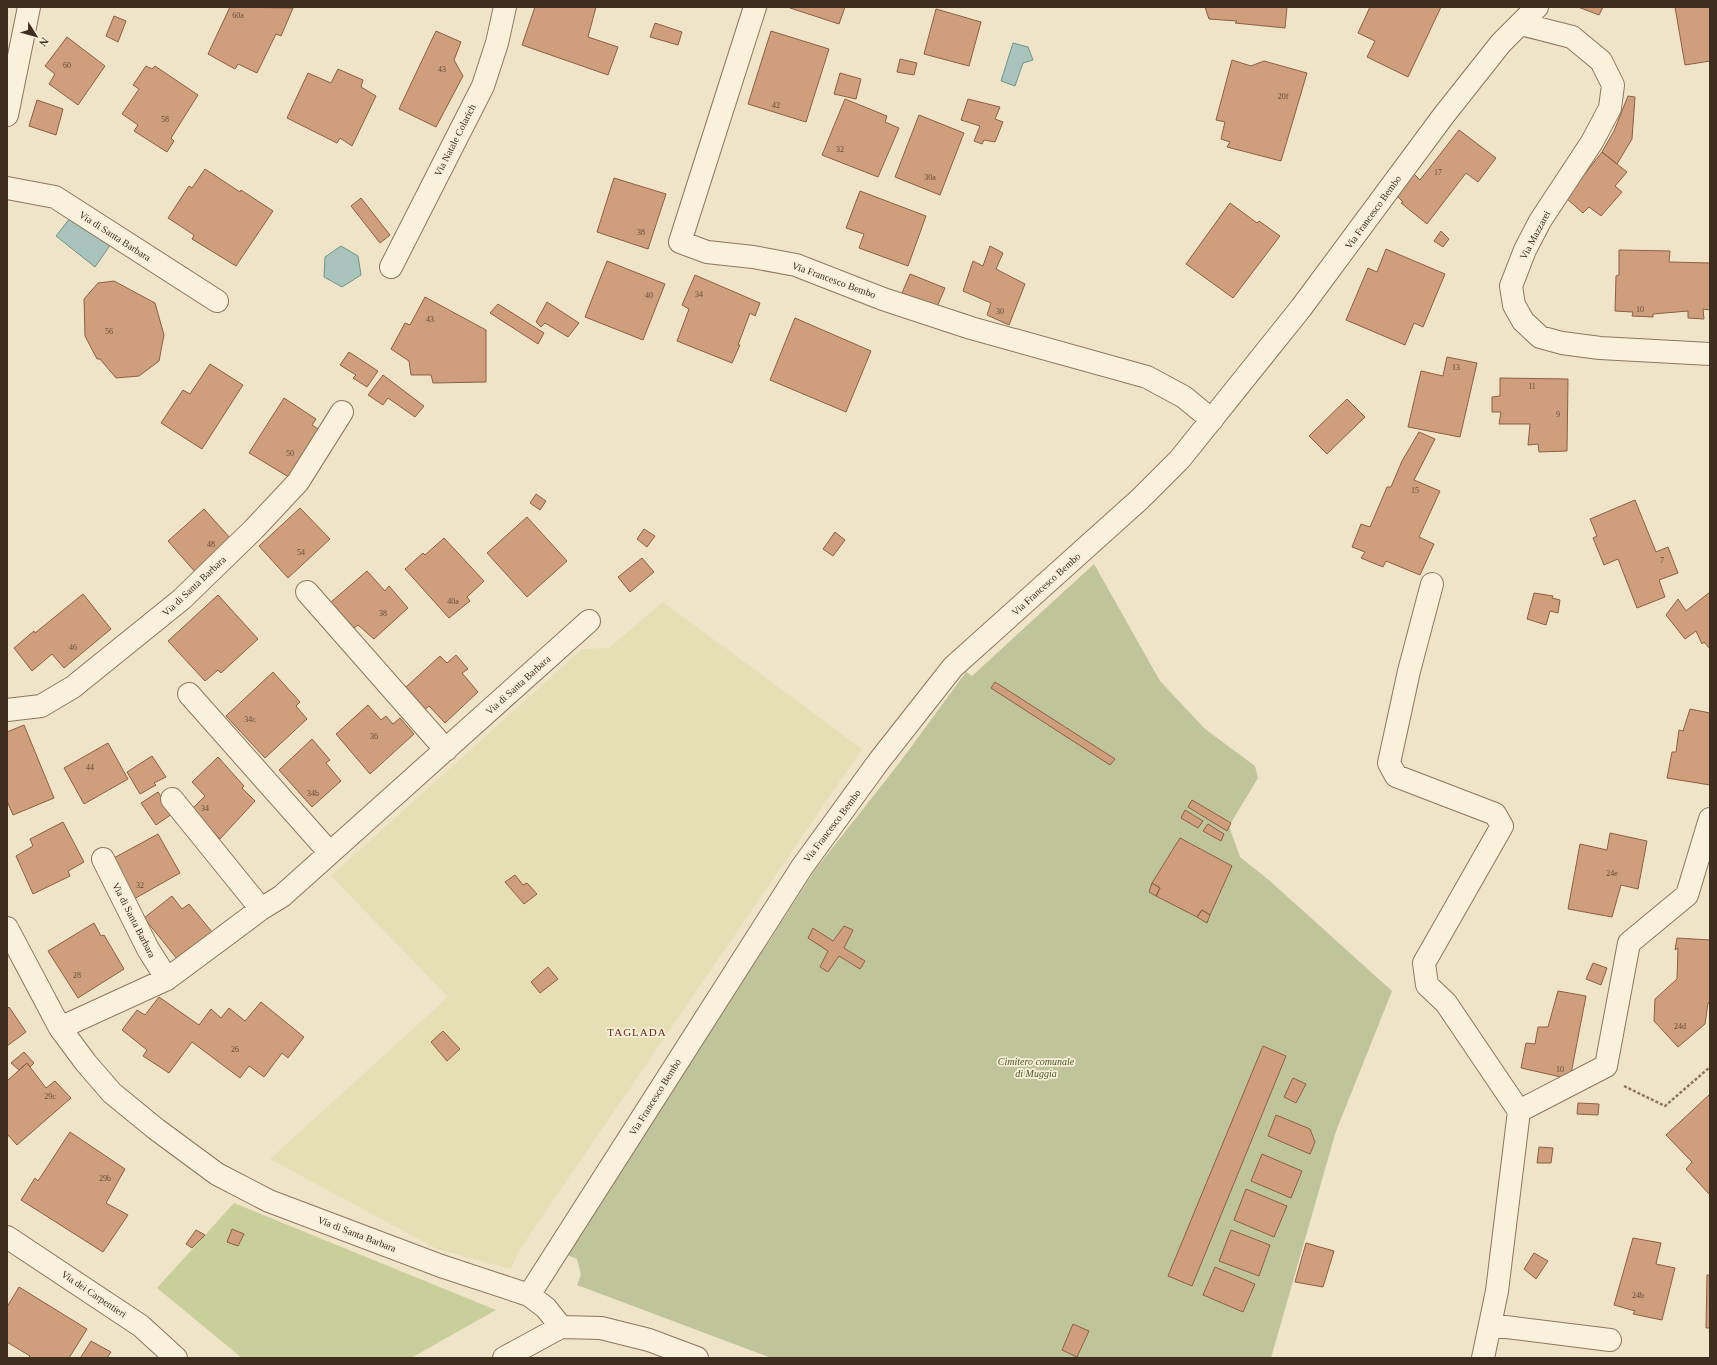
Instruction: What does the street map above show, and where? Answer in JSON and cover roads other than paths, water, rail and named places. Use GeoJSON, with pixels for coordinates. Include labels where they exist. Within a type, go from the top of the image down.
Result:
{"type":"FeatureCollection","features":[{"type":"Feature","properties":{"kind":"street"},"geometry":{"type":"LineString","coordinates":[[7,115],[29,7]]}},
{"type":"Feature","properties":{"kind":"street","name":"Via Natale Colarich"},"geometry":{"type":"LineString","coordinates":[[390,267],[483,86],[497,43],[506,7]]}},
{"type":"Feature","properties":{"kind":"street","name":"Via Francesco Bembo"},"geometry":{"type":"LineString","coordinates":[[755,7],[680,242],[707,252],[753,257],[796,265],[883,299],[971,328],[1147,377],[1184,397],[1212,420]]}},
{"type":"Feature","properties":{"kind":"street","name":"Via Francesco Bembo"},"geometry":{"type":"LineString","coordinates":[[529,1295],[802,867],[912,720],[954,667],[1140,499],[1180,458],[1301,308],[1444,115],[1501,43],[1537,7]]}},
{"type":"Feature","properties":{"kind":"street","name":"Via Mazzarei"},"geometry":{"type":"LineString","coordinates":[[1521,24],[1572,37],[1601,60],[1613,85],[1610,108],[1592,142],[1540,221],[1525,250],[1511,286],[1514,305],[1523,321],[1540,337],[1562,343],[1600,348],[1710,354]]}},
{"type":"Feature","properties":{"kind":"street","name":"Via di Santa Barbara"},"geometry":{"type":"LineString","coordinates":[[7,188],[55,197],[217,301]]}},
{"type":"Feature","properties":{"kind":"street","name":"Via di Santa Barbara"},"geometry":{"type":"LineString","coordinates":[[7,710],[41,706],[73,687],[182,599],[254,529],[298,482],[342,412]]}},
{"type":"Feature","properties":{"kind":"street"},"geometry":{"type":"LineString","coordinates":[[1432,584],[1409,671],[1389,763],[1396,776],[1495,814],[1502,826],[1424,963],[1428,985],[1446,1003],[1519,1111],[1497,1291],[1483,1358]]}},
{"type":"Feature","properties":{"kind":"street"},"geometry":{"type":"LineString","coordinates":[[307,592],[446,750]]}},
{"type":"Feature","properties":{"kind":"street","name":"Via di Santa Barbara"},"geometry":{"type":"LineString","coordinates":[[60,1028],[167,979],[261,909],[282,896],[589,621]]}},
{"type":"Feature","properties":{"kind":"street"},"geometry":{"type":"LineString","coordinates":[[189,694],[330,853]]}},
{"type":"Feature","properties":{"kind":"street"},"geometry":{"type":"LineString","coordinates":[[172,799],[261,909]]}},
{"type":"Feature","properties":{"kind":"street"},"geometry":{"type":"LineString","coordinates":[[1519,1111],[1606,1066],[1629,944],[1687,895],[1710,819]]}},
{"type":"Feature","properties":{"kind":"street","name":"Via di Santa Barbara"},"geometry":{"type":"LineString","coordinates":[[104,859],[148,949],[167,979]]}},
{"type":"Feature","properties":{"kind":"street","name":"Via di Santa Barbara"},"geometry":{"type":"LineString","coordinates":[[7,928],[10,937],[60,1028],[86,1063],[112,1093],[156,1129],[217,1174],[269,1201],[441,1266],[529,1295],[546,1308],[561,1327]]}},
{"type":"Feature","properties":{"kind":"street","name":"Via dei Carpentieri"},"geometry":{"type":"LineString","coordinates":[[7,1237],[141,1326],[176,1358]]}},
{"type":"Feature","properties":{"kind":"street"},"geometry":{"type":"LineString","coordinates":[[1490,1325],[1610,1340]]}},
{"type":"Feature","properties":{"kind":"street"},"geometry":{"type":"LineString","coordinates":[[504,1358],[561,1327],[601,1328],[649,1340],[697,1358]]}},
{"type":"Feature","properties":{"kind":"water"},"geometry":{"type":"Polygon","coordinates":[[[1013,43],[1028,47],[1033,60],[1023,63],[1015,86],[1001,81],[1013,43]]]}},
{"type":"Feature","properties":{"kind":"water"},"geometry":{"type":"Polygon","coordinates":[[[71,217],[111,244],[95,267],[56,236],[71,217]]]}},
{"type":"Feature","properties":{"kind":"water"},"geometry":{"type":"Polygon","coordinates":[[[341,246],[358,256],[361,275],[342,287],[324,277],[325,257],[341,246]]]}},
{"type":"Feature","properties":{"kind":"district","name":"TAGLADA"},"geometry":{"type":"Point","coordinates":[637,1032]}},
{"type":"Feature","properties":{"kind":"park label","name":"Cimitero comunale di Muggia"},"geometry":{"type":"Point","coordinates":[1036,1066]}}]}
